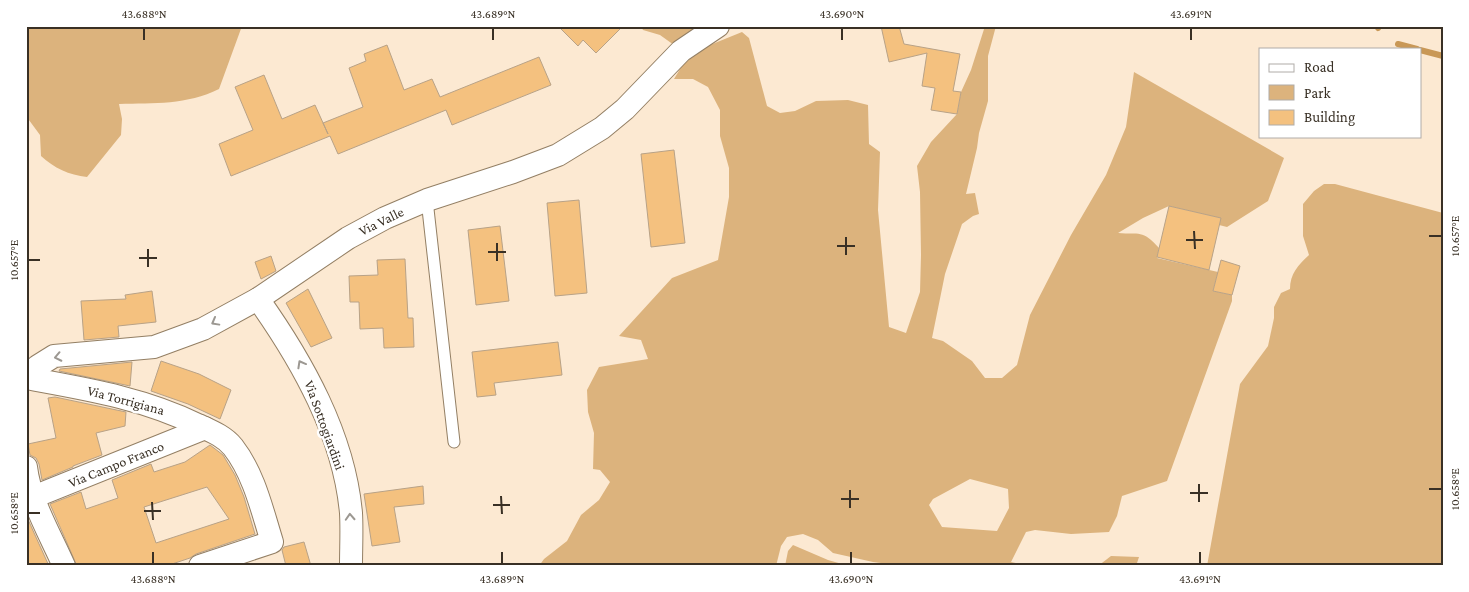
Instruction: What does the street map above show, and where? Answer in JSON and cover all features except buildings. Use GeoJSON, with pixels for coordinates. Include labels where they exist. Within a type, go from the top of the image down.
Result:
{"type":"FeatureCollection","features":[{"type":"Feature","properties":{"kind":"street","name":"Via Valle"},"geometry":{"type":"LineString","coordinates":[[26,377],[38,366],[54,356],[154,347],[203,328],[258,299],[348,238],[385,218],[427,200],[558,155],[602,128],[625,109],[681,51],[718,26]]}},
{"type":"Feature","properties":{"kind":"street","name":"Via Sottogiardini"},"geometry":{"type":"LineString","coordinates":[[258,299],[303,368],[331,433],[348,490],[351,512],[351,566]]}},
{"type":"Feature","properties":{"kind":"street","name":"Via Torrigiana"},"geometry":{"type":"LineString","coordinates":[[26,377],[144,402],[206,428],[222,437],[232,446],[243,462],[251,479],[272,542],[200,566]]}},
{"type":"Feature","properties":{"kind":"street","name":"Via Campo Franco"},"geometry":{"type":"LineString","coordinates":[[30,499],[206,428]]}},
{"type":"Feature","properties":{"kind":"street"},"geometry":{"type":"LineString","coordinates":[[26,467],[30,499],[64,566]]}},
{"type":"Feature","properties":{"kind":"lane"},"geometry":{"type":"LineString","coordinates":[[427,200],[454,442]]}},
{"type":"Feature","properties":{"kind":"green space"},"geometry":{"type":"Polygon","coordinates":[[[26,26],[242,26],[219,89],[183,101],[119,104],[122,119],[121,135],[87,177],[74,175],[62,170],[41,156],[40,135],[26,116],[26,26]]]}},
{"type":"Feature","properties":{"kind":"green space"},"geometry":{"type":"Polygon","coordinates":[[[641,26],[706,26],[674,45],[660,35],[643,30],[641,26]]]}},
{"type":"Feature","properties":{"kind":"green space"},"geometry":{"type":"Polygon","coordinates":[[[985,26],[996,26],[988,56],[988,101],[966,194],[975,193],[979,214],[962,224],[945,274],[932,338],[943,341],[972,361],[985,378],[1002,378],[1017,365],[1030,315],[1071,235],[1106,175],[1126,127],[1134,72],[1284,158],[1268,201],[1227,227],[1219,225],[1220,218],[1169,206],[1143,218],[1118,233],[1140,234],[1149,238],[1159,248],[1157,258],[1218,272],[1213,291],[1232,295],[1232,301],[1167,481],[1122,496],[1117,516],[1109,532],[1071,534],[1035,530],[1026,532],[1011,562],[1029,566],[896,566],[833,553],[818,540],[803,534],[787,537],[781,546],[776,566],[539,566],[544,559],[567,541],[581,515],[599,500],[610,482],[600,470],[593,469],[594,433],[588,412],[587,390],[599,367],[648,359],[641,340],[619,336],[672,278],[718,260],[729,197],[729,168],[720,136],[720,110],[708,87],[693,79],[674,79],[683,64],[710,45],[742,32],[749,38],[767,106],[780,113],[795,111],[816,101],[848,100],[868,105],[869,144],[880,152],[878,210],[889,327],[906,333],[920,292],[920,192],[917,166],[931,142],[957,114],[961,92],[971,70],[985,26]],[[970,479],[933,499],[929,505],[942,527],[997,531],[1009,508],[1008,489],[970,479]]]}},
{"type":"Feature","properties":{"kind":"green space"},"geometry":{"type":"Polygon","coordinates":[[[1324,184],[1335,184],[1443,213],[1443,566],[1207,566],[1240,384],[1268,346],[1274,318],[1274,307],[1281,293],[1290,289],[1291,279],[1295,270],[1309,255],[1303,236],[1303,204],[1314,191],[1324,184]]]}},
{"type":"Feature","properties":{"kind":"green space"},"geometry":{"type":"Polygon","coordinates":[[[793,545],[828,560],[849,566],[785,566],[788,551],[793,545]]]}},
{"type":"Feature","properties":{"kind":"green space"},"geometry":{"type":"Polygon","coordinates":[[[1111,556],[1139,557],[1136,566],[1098,566],[1111,556]]]}},
{"type":"Feature","properties":{"kind":"waterway"},"geometry":{"type":"LineString","coordinates":[[1398,44],[1413,48]]}},
{"type":"Feature","properties":{"kind":"waterway"},"geometry":{"type":"LineString","coordinates":[[1422,51],[1443,56]]}}]}
